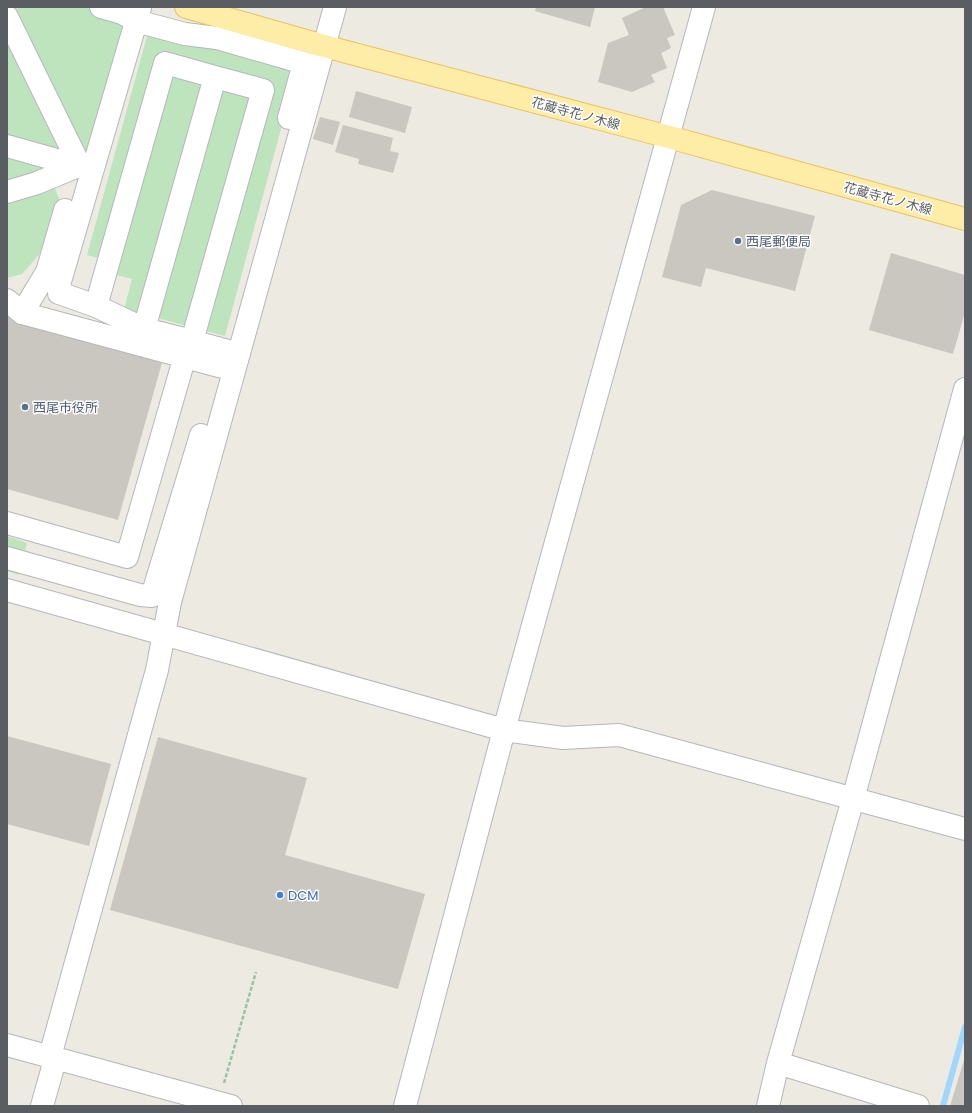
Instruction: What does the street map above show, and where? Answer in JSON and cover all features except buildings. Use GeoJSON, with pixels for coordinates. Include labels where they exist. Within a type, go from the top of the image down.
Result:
{"type":"FeatureCollection","features":[{"type":"Feature","properties":{"kind":"main road","name":"花蔵寺花ノ木線"},"geometry":{"type":"LineString","coordinates":[[186,7],[324,46],[669,137],[965,219]]}},
{"type":"Feature","properties":{"kind":"street"},"geometry":{"type":"LineString","coordinates":[[42,1106],[52,1067],[52,1049],[157,670],[170,602],[229,357],[304,63],[217,38],[185,34],[133,14],[101,7]]}},
{"type":"Feature","properties":{"kind":"street"},"geometry":{"type":"LineString","coordinates":[[7,558],[140,595],[152,596],[229,357],[335,7]]}},
{"type":"Feature","properties":{"kind":"street"},"geometry":{"type":"LineString","coordinates":[[405,1106],[504,730],[704,7]]}},
{"type":"Feature","properties":{"kind":"street"},"geometry":{"type":"LineString","coordinates":[[14,306],[47,272],[78,165],[133,14]]}},
{"type":"Feature","properties":{"kind":"street"},"geometry":{"type":"LineString","coordinates":[[133,14],[59,285],[59,293],[96,306],[188,349]]}},
{"type":"Feature","properties":{"kind":"street"},"geometry":{"type":"LineString","coordinates":[[7,17],[78,165]]}},
{"type":"Feature","properties":{"kind":"street"},"geometry":{"type":"LineString","coordinates":[[7,523],[127,557],[263,90],[165,63],[96,306]]}},
{"type":"Feature","properties":{"kind":"street"},"geometry":{"type":"LineString","coordinates":[[144,329],[215,77]]}},
{"type":"Feature","properties":{"kind":"street"},"geometry":{"type":"LineString","coordinates":[[7,146],[78,165]]}},
{"type":"Feature","properties":{"kind":"street"},"geometry":{"type":"LineString","coordinates":[[7,192],[37,183],[78,165]]}},
{"type":"Feature","properties":{"kind":"street"},"geometry":{"type":"LineString","coordinates":[[14,306],[188,349],[229,357]]}},
{"type":"Feature","properties":{"kind":"street"},"geometry":{"type":"LineString","coordinates":[[768,1106],[778,1063],[853,799],[959,435],[965,389]]}},
{"type":"Feature","properties":{"kind":"street"},"geometry":{"type":"LineString","coordinates":[[28,596],[46,534]]}},
{"type":"Feature","properties":{"kind":"street"},"geometry":{"type":"LineString","coordinates":[[7,590],[504,730],[563,738],[619,735],[965,829]]}},
{"type":"Feature","properties":{"kind":"street"},"geometry":{"type":"LineString","coordinates":[[7,1045],[225,1104]]}},
{"type":"Feature","properties":{"kind":"street"},"geometry":{"type":"LineString","coordinates":[[778,1063],[918,1106]]}},
{"type":"Feature","properties":{"kind":"path"},"geometry":{"type":"LineString","coordinates":[[225,1104],[256,972]]}},
{"type":"Feature","properties":{"kind":"green space"},"geometry":{"type":"Polygon","coordinates":[[[7,7],[128,7],[85,175],[7,152],[7,7]]]}},
{"type":"Feature","properties":{"kind":"green space"},"geometry":{"type":"Polygon","coordinates":[[[149,29],[294,68],[295,77],[225,336],[124,309],[132,279],[117,275],[120,264],[87,255],[149,29]]]}},
{"type":"Feature","properties":{"kind":"green space"},"geometry":{"type":"Polygon","coordinates":[[[7,154],[45,164],[60,201],[51,234],[38,256],[22,274],[7,278],[7,154]]]}},
{"type":"Feature","properties":{"kind":"green space"},"geometry":{"type":"Polygon","coordinates":[[[7,536],[27,543],[19,575],[7,571],[7,536]]]}},
{"type":"Feature","properties":{"kind":"waterway"},"geometry":{"type":"LineString","coordinates":[[943,1106],[965,1027]]}},
{"type":"Feature","properties":{"kind":"place","name":"西尾郵便局"},"geometry":{"type":"Point","coordinates":[738,241]}},
{"type":"Feature","properties":{"kind":"place","name":"西尾市役所"},"geometry":{"type":"Point","coordinates":[25,407]}},
{"type":"Feature","properties":{"kind":"place","name":"DCM"},"geometry":{"type":"Point","coordinates":[280,895]}}]}
